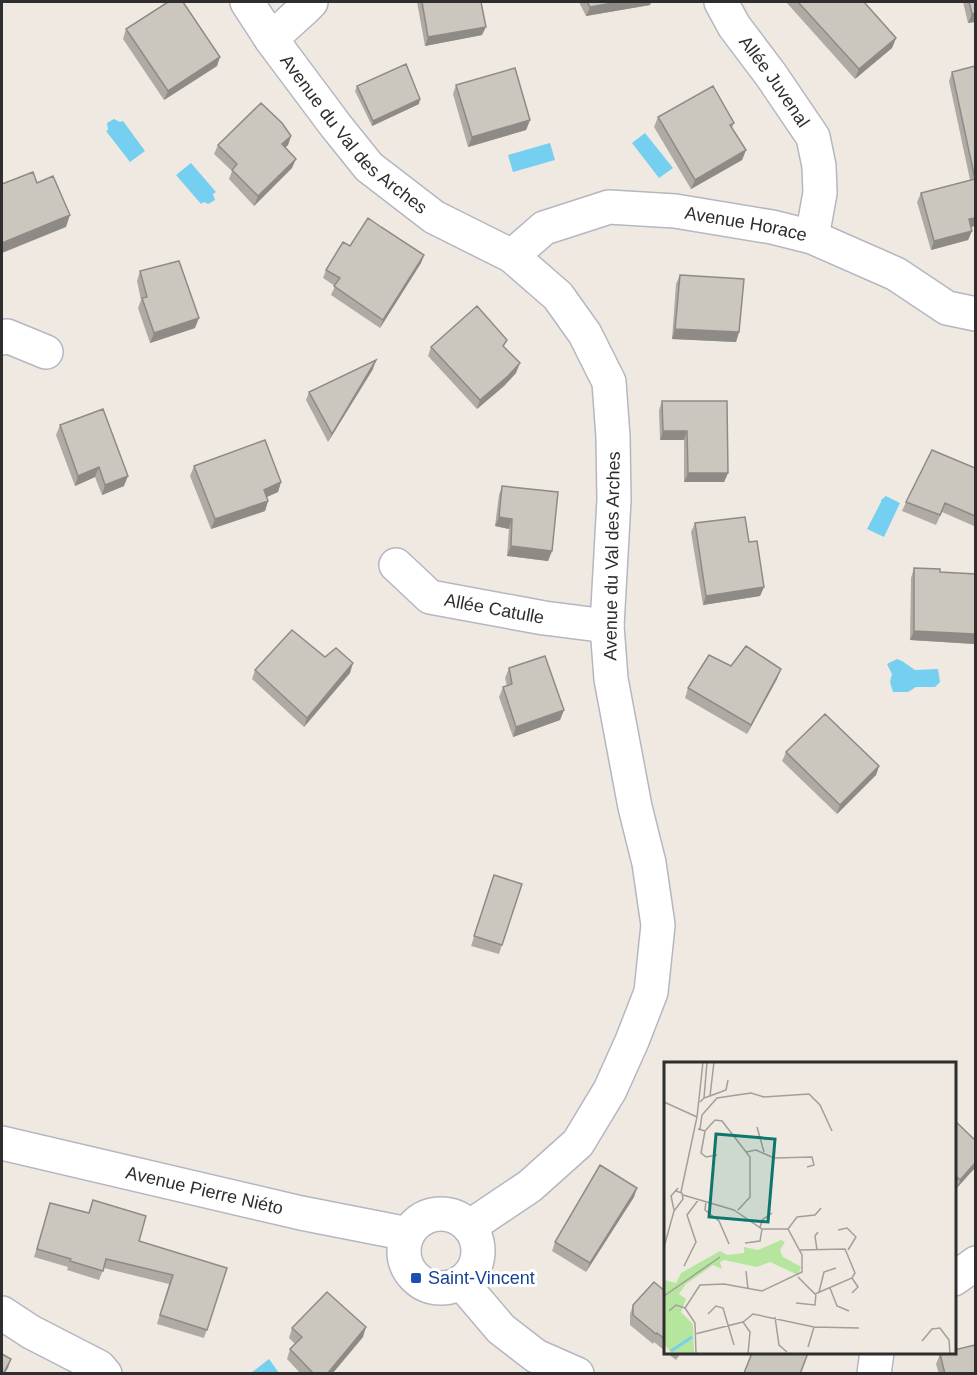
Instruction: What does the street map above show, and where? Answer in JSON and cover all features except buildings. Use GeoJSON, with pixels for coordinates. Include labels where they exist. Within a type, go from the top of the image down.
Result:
{"type":"FeatureCollection","features":[{"type":"Feature","properties":{"kind":"street","name":"Avenue du Val des Arches"},"geometry":{"type":"LineString","coordinates":[[247,2],[271,39],[369,167],[434,217],[512,256],[558,296],[585,334],[609,382],[614,500],[607,626],[611,679],[635,807],[649,863],[658,925],[651,992],[633,1041],[610,1090],[578,1143],[530,1186],[469,1227]]}},
{"type":"Feature","properties":{"kind":"street"},"geometry":{"type":"LineString","coordinates":[[271,39],[311,2]]}},
{"type":"Feature","properties":{"kind":"street","name":"Allée Juvenal"},"geometry":{"type":"LineString","coordinates":[[721,2],[734,26],[813,137],[819,166],[820,193],[812,237]]}},
{"type":"Feature","properties":{"kind":"street","name":"Avenue Horace"},"geometry":{"type":"LineString","coordinates":[[512,256],[544,228],[609,207],[675,211],[772,226],[812,237],[896,274],[947,308],[975,314]]}},
{"type":"Feature","properties":{"kind":"street"},"geometry":{"type":"LineString","coordinates":[[2,338],[7,336],[46,352]]}},
{"type":"Feature","properties":{"kind":"street","name":"Allée Catulle"},"geometry":{"type":"LineString","coordinates":[[396,565],[430,597],[544,618],[607,626]]}},
{"type":"Feature","properties":{"kind":"street","name":"Avenue Pierre Niéto"},"geometry":{"type":"LineString","coordinates":[[2,1143],[301,1213],[408,1234]]}},
{"type":"Feature","properties":{"kind":"street"},"geometry":{"type":"LineString","coordinates":[[436,1214],[449,1215],[460,1219],[469,1227],[476,1238],[478,1250],[471,1274],[461,1282],[450,1287],[438,1288],[426,1285],[408,1269],[404,1257],[404,1245],[415,1224],[425,1217],[436,1214]]}},
{"type":"Feature","properties":{"kind":"street"},"geometry":{"type":"LineString","coordinates":[[956,1277],[975,1263]]}},
{"type":"Feature","properties":{"kind":"street"},"geometry":{"type":"LineString","coordinates":[[461,1282],[501,1329],[536,1356],[577,1374]]}},
{"type":"Feature","properties":{"kind":"street"},"geometry":{"type":"LineString","coordinates":[[2,1313],[31,1332],[99,1367],[105,1374]]}},
{"type":"Feature","properties":{"kind":"street"},"geometry":{"type":"LineString","coordinates":[[874,1374],[877,1354]]}},
{"type":"Feature","properties":{"kind":"water"},"geometry":{"type":"Polygon","coordinates":[[[114,119],[123,121],[145,151],[130,162],[106,131],[108,130],[107,123],[114,119]]]}},
{"type":"Feature","properties":{"kind":"water"},"geometry":{"type":"Polygon","coordinates":[[[645,133],[673,168],[659,178],[632,143],[645,133]]]}},
{"type":"Feature","properties":{"kind":"water"},"geometry":{"type":"Polygon","coordinates":[[[550,143],[555,160],[513,172],[508,155],[550,143]]]}},
{"type":"Feature","properties":{"kind":"water"},"geometry":{"type":"Polygon","coordinates":[[[191,163],[216,192],[213,194],[215,200],[208,204],[204,202],[201,204],[176,175],[191,163]]]}},
{"type":"Feature","properties":{"kind":"water"},"geometry":{"type":"Polygon","coordinates":[[[886,496],[900,503],[884,537],[867,529],[881,500],[886,496]]]}},
{"type":"Feature","properties":{"kind":"water"},"geometry":{"type":"Polygon","coordinates":[[[897,659],[915,670],[938,669],[940,682],[935,687],[916,687],[908,692],[893,692],[890,682],[892,674],[887,664],[897,659]]]}},
{"type":"Feature","properties":{"kind":"water"},"geometry":{"type":"Polygon","coordinates":[[[269,1359],[279,1373],[251,1373],[269,1359]]]}},
{"type":"Feature","properties":{"kind":"place","name":"Saint-Vincent"},"geometry":{"type":"Point","coordinates":[416,1278]}}]}
